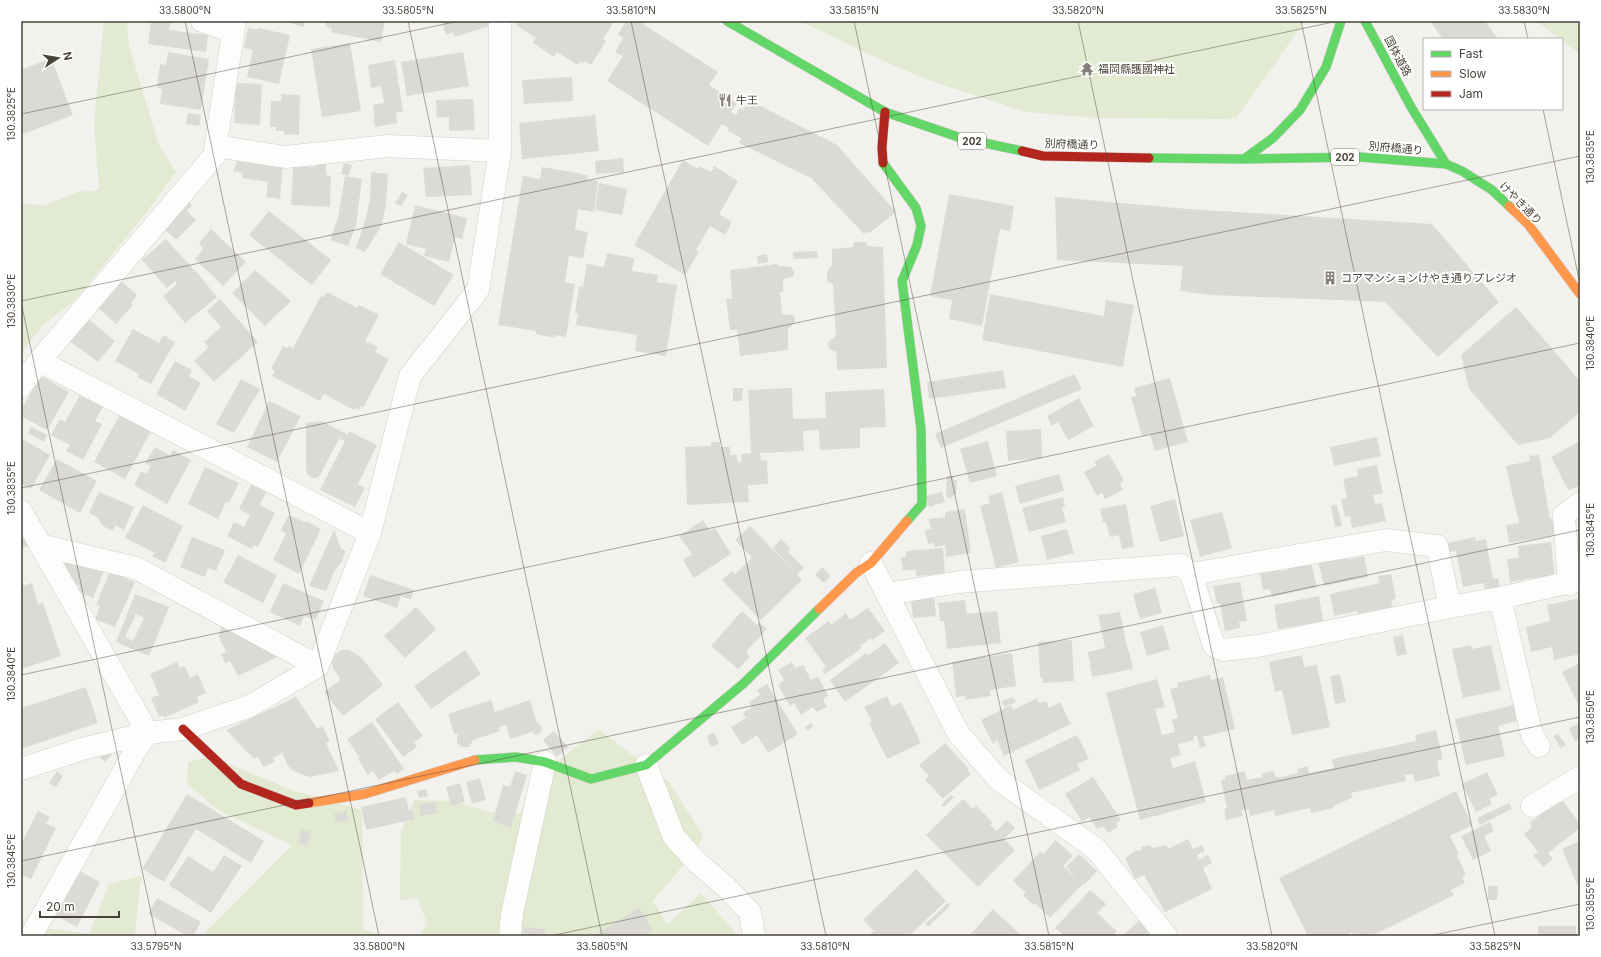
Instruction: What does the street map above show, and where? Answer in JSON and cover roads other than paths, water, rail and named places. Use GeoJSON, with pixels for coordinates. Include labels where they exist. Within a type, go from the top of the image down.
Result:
{"type":"FeatureCollection","features":[{"type":"Feature","properties":{"kind":"main road","name":"別府橋通り"},"geometry":{"type":"LineString","coordinates":[[727,21],[885,112],[961,138],[1043,156],[1244,159],[1360,157],[1446,164]]}},
{"type":"Feature","properties":{"kind":"main road"},"geometry":{"type":"LineString","coordinates":[[1244,159],[1273,138],[1300,110],[1326,67],[1341,21]]}},
{"type":"Feature","properties":{"kind":"main road","name":"国体道路"},"geometry":{"type":"LineString","coordinates":[[1366,21],[1408,100],[1446,164]]}},
{"type":"Feature","properties":{"kind":"main road"},"geometry":{"type":"LineString","coordinates":[[183,730],[241,784],[296,805],[364,794],[474,760],[516,757],[545,762],[591,778],[646,765],[744,683],[856,574],[871,563],[922,504],[921,429],[902,282],[917,245],[921,226],[916,208],[883,164],[882,147],[885,112]]}},
{"type":"Feature","properties":{"kind":"main road","name":"けやき通り"},"geometry":{"type":"LineString","coordinates":[[1446,164],[1462,171],[1498,194],[1528,224],[1580,294]]}},
{"type":"Feature","properties":{"kind":"street"},"geometry":{"type":"LineString","coordinates":[[21,386],[39,361],[214,156],[234,26],[202,21]]}},
{"type":"Feature","properties":{"kind":"street"},"geometry":{"type":"LineString","coordinates":[[21,769],[82,749],[148,733],[183,730],[250,706],[318,666],[370,533],[410,376],[478,290],[500,150],[500,21]]}},
{"type":"Feature","properties":{"kind":"street"},"geometry":{"type":"LineString","coordinates":[[216,146],[285,157],[388,146],[500,150]]}},
{"type":"Feature","properties":{"kind":"street"},"geometry":{"type":"LineString","coordinates":[[39,361],[370,533]]}},
{"type":"Feature","properties":{"kind":"street"},"geometry":{"type":"LineString","coordinates":[[887,594],[959,582],[1181,565],[1191,574],[1214,646],[1223,650],[1258,646],[1574,582],[1564,515],[1580,503]]}},
{"type":"Feature","properties":{"kind":"street"},"geometry":{"type":"LineString","coordinates":[[21,511],[148,733]]}},
{"type":"Feature","properties":{"kind":"street"},"geometry":{"type":"LineString","coordinates":[[1191,574],[1386,540],[1437,546],[1450,607]]}},
{"type":"Feature","properties":{"kind":"street"},"geometry":{"type":"LineString","coordinates":[[40,545],[136,568],[318,666]]}},
{"type":"Feature","properties":{"kind":"street"},"geometry":{"type":"LineString","coordinates":[[871,563],[958,732],[999,780],[1096,849],[1166,936]]}},
{"type":"Feature","properties":{"kind":"street"},"geometry":{"type":"LineString","coordinates":[[1500,598],[1532,736],[1539,746]]}},
{"type":"Feature","properties":{"kind":"street"},"geometry":{"type":"LineString","coordinates":[[31,936],[138,746],[148,733]]}},
{"type":"Feature","properties":{"kind":"street"},"geometry":{"type":"LineString","coordinates":[[510,936],[512,914],[545,762]]}},
{"type":"Feature","properties":{"kind":"street"},"geometry":{"type":"LineString","coordinates":[[646,765],[674,837],[698,863],[726,887],[750,912],[754,936]]}},
{"type":"Feature","properties":{"kind":"street"},"geometry":{"type":"LineString","coordinates":[[1532,806],[1580,777]]}},
{"type":"Feature","properties":{"kind":"place","name":"福岡縣護國神社"},"geometry":{"type":"Point","coordinates":[1087,69]}},
{"type":"Feature","properties":{"kind":"place","name":"牛王"},"geometry":{"type":"Point","coordinates":[725,100]}},
{"type":"Feature","properties":{"kind":"place","name":"コアマンションけやき通りプレジオ"},"geometry":{"type":"Point","coordinates":[1330,278]}}]}
